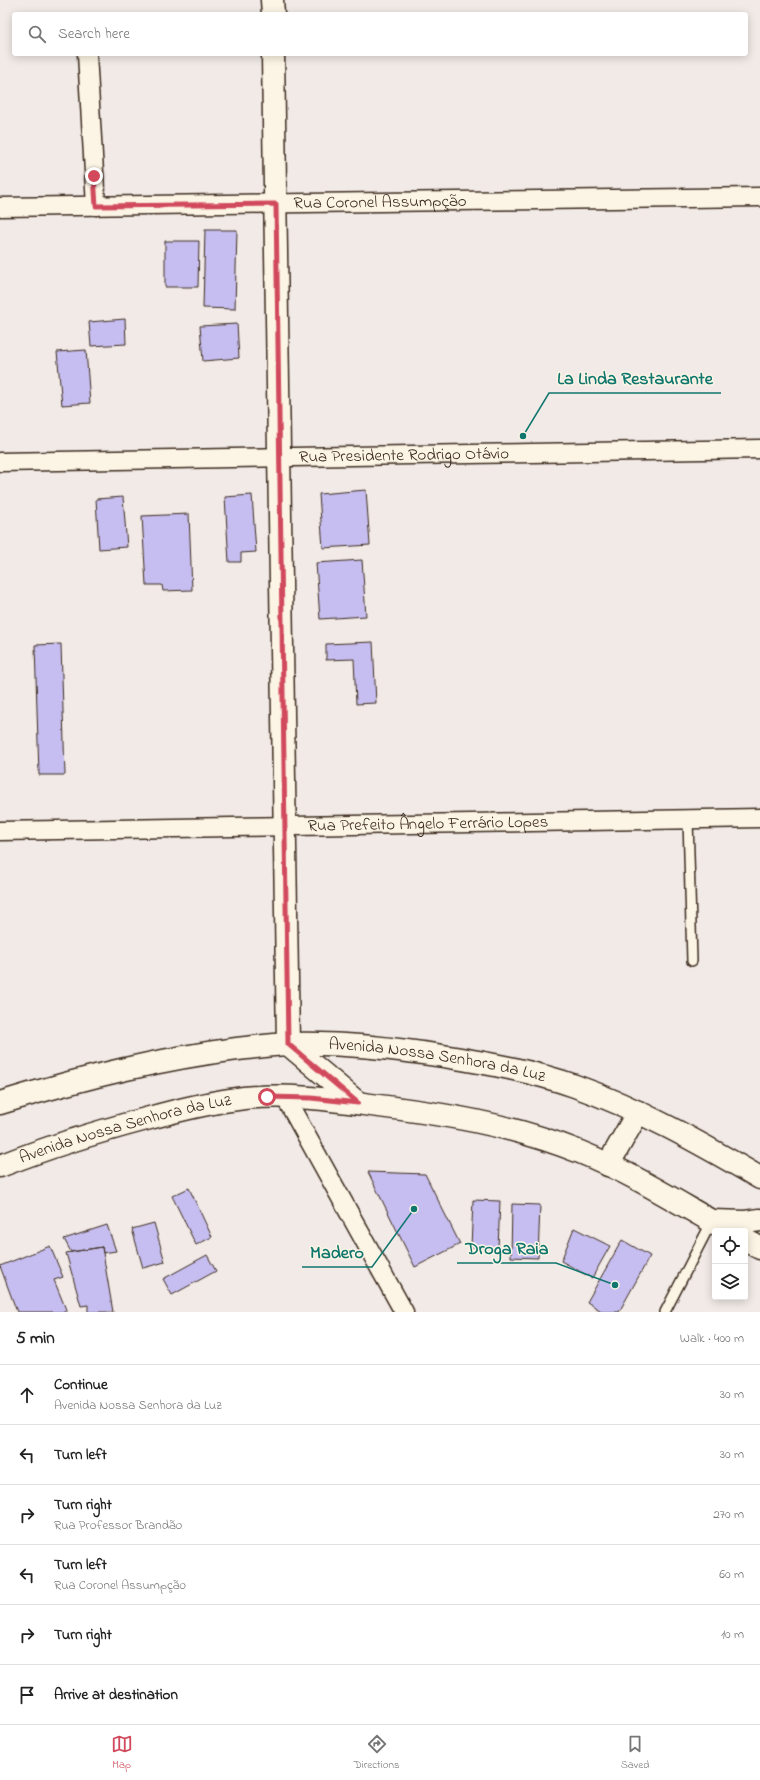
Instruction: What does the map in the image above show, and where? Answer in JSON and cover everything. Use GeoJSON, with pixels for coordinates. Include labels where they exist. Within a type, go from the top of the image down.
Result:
{"type":"FeatureCollection","features":[{"type":"Feature","properties":{"kind":"main road"},"geometry":{"type":"LineString","coordinates":[[272,0],[273,12]]}},
{"type":"Feature","properties":{"kind":"main road"},"geometry":{"type":"LineString","coordinates":[[273,56],[288,1044],[358,1103]]}},
{"type":"Feature","properties":{"kind":"main road","name":"Avenida Nossa Senhora da Luz"},"geometry":{"type":"LineString","coordinates":[[0,1103],[92,1076],[142,1064],[227,1050],[288,1044],[377,1048],[473,1061],[520,1071],[573,1086],[638,1112],[675,1130],[760,1178]]}},
{"type":"Feature","properties":{"kind":"main road","name":"Avenida Nossa Senhora da Luz"},"geometry":{"type":"LineString","coordinates":[[0,1166],[66,1142],[164,1114],[209,1104],[242,1099],[285,1097],[358,1103],[425,1111],[501,1125],[580,1152],[648,1185],[720,1226]]}},
{"type":"Feature","properties":{"kind":"main road"},"geometry":{"type":"LineString","coordinates":[[608,1165],[638,1112]]}},
{"type":"Feature","properties":{"kind":"main road"},"geometry":{"type":"LineString","coordinates":[[720,1226],[760,1220]]}},
{"type":"Feature","properties":{"kind":"main road"},"geometry":{"type":"LineString","coordinates":[[748,1242],[760,1248]]}},
{"type":"Feature","properties":{"kind":"street"},"geometry":{"type":"LineString","coordinates":[[87,56],[96,206]]}},
{"type":"Feature","properties":{"kind":"street","name":"Rua Coronel Assumpção"},"geometry":{"type":"LineString","coordinates":[[0,207],[760,197]]}},
{"type":"Feature","properties":{"kind":"street","name":"Rua Presidente Rodrigo Otávio"},"geometry":{"type":"LineString","coordinates":[[0,462],[760,449]]}},
{"type":"Feature","properties":{"kind":"street","name":"Rua Prefeito Ângelo Ferrário Lopes"},"geometry":{"type":"LineString","coordinates":[[0,831],[760,818]]}},
{"type":"Feature","properties":{"kind":"street"},"geometry":{"type":"LineString","coordinates":[[285,1097],[404,1312]]}},
{"type":"Feature","properties":{"kind":"lane"},"geometry":{"type":"LineString","coordinates":[[688,819],[692,961]]}},
{"type":"Feature","properties":{"kind":"lane"},"geometry":{"type":"LineString","coordinates":[[665,1312],[720,1226]]}},
{"type":"Feature","properties":{"kind":"building"},"geometry":{"type":"Polygon","coordinates":[[[205,230],[237,230],[235,309],[203,308],[205,230]]]}},
{"type":"Feature","properties":{"kind":"building"},"geometry":{"type":"Polygon","coordinates":[[[165,241],[199,241],[198,287],[165,287],[165,241]]]}},
{"type":"Feature","properties":{"kind":"building"},"geometry":{"type":"Polygon","coordinates":[[[125,319],[126,344],[91,346],[89,322],[125,319]]]}},
{"type":"Feature","properties":{"kind":"building"},"geometry":{"type":"Polygon","coordinates":[[[237,324],[239,358],[203,361],[200,326],[237,324]]]}},
{"type":"Feature","properties":{"kind":"building"},"geometry":{"type":"Polygon","coordinates":[[[86,350],[90,403],[62,405],[57,352],[86,350]]]}},
{"type":"Feature","properties":{"kind":"building"},"geometry":{"type":"Polygon","coordinates":[[[366,490],[370,545],[323,548],[319,494],[366,490]]]}},
{"type":"Feature","properties":{"kind":"building"},"geometry":{"type":"Polygon","coordinates":[[[252,495],[256,552],[241,553],[241,562],[229,562],[225,497],[252,495]]]}},
{"type":"Feature","properties":{"kind":"building"},"geometry":{"type":"Polygon","coordinates":[[[123,497],[127,547],[99,549],[96,499],[123,497]]]}},
{"type":"Feature","properties":{"kind":"building"},"geometry":{"type":"Polygon","coordinates":[[[189,514],[192,590],[163,591],[162,585],[146,585],[142,516],[189,514]]]}},
{"type":"Feature","properties":{"kind":"building"},"geometry":{"type":"Polygon","coordinates":[[[362,560],[366,616],[320,619],[316,563],[362,560]]]}},
{"type":"Feature","properties":{"kind":"building"},"geometry":{"type":"Polygon","coordinates":[[[373,642],[376,703],[356,704],[354,659],[326,660],[326,644],[373,642]]]}},
{"type":"Feature","properties":{"kind":"building"},"geometry":{"type":"Polygon","coordinates":[[[61,644],[65,775],[39,775],[35,645],[61,644]]]}},
{"type":"Feature","properties":{"kind":"building"},"geometry":{"type":"Polygon","coordinates":[[[368,1172],[425,1174],[460,1244],[415,1267],[368,1172]]]}},
{"type":"Feature","properties":{"kind":"building"},"geometry":{"type":"Polygon","coordinates":[[[189,1188],[212,1237],[196,1245],[172,1196],[189,1188]]]}},
{"type":"Feature","properties":{"kind":"building"},"geometry":{"type":"Polygon","coordinates":[[[473,1200],[500,1201],[498,1248],[471,1247],[473,1200]]]}},
{"type":"Feature","properties":{"kind":"building"},"geometry":{"type":"Polygon","coordinates":[[[512,1204],[540,1205],[538,1258],[511,1257],[512,1204]]]}},
{"type":"Feature","properties":{"kind":"building"},"geometry":{"type":"Polygon","coordinates":[[[154,1223],[165,1262],[143,1268],[132,1229],[154,1223]]]}},
{"type":"Feature","properties":{"kind":"building"},"geometry":{"type":"Polygon","coordinates":[[[107,1225],[116,1251],[103,1253],[102,1247],[71,1252],[64,1239],[107,1225]]]}},
{"type":"Feature","properties":{"kind":"building"},"geometry":{"type":"Polygon","coordinates":[[[574,1228],[610,1246],[592,1278],[561,1261],[574,1228]]]}},
{"type":"Feature","properties":{"kind":"building"},"geometry":{"type":"Polygon","coordinates":[[[622,1240],[650,1256],[619,1312],[603,1312],[587,1302],[622,1240]]]}},
{"type":"Feature","properties":{"kind":"building"},"geometry":{"type":"Polygon","coordinates":[[[50,1246],[63,1277],[54,1280],[67,1312],[17,1312],[0,1266],[50,1246]]]}},
{"type":"Feature","properties":{"kind":"building"},"geometry":{"type":"Polygon","coordinates":[[[102,1247],[113,1312],[88,1312],[88,1305],[81,1306],[66,1253],[102,1247]]]}},
{"type":"Feature","properties":{"kind":"building"},"geometry":{"type":"Polygon","coordinates":[[[207,1255],[216,1271],[172,1295],[163,1279],[207,1255]]]}},
{"type":"Feature","properties":{"kind":"place","name":"La Linda Restaurante"},"geometry":{"type":"Point","coordinates":[523,436]}},
{"type":"Feature","properties":{"kind":"place","name":"Madero"},"geometry":{"type":"Point","coordinates":[414,1209]}},
{"type":"Feature","properties":{"kind":"place","name":"Droga Raia"},"geometry":{"type":"Point","coordinates":[615,1285]}},
{"type":"Feature","properties":{"kind":"route"},"geometry":{"type":"LineString","coordinates":[[94,176],[96,206],[276,204],[288,1044],[358,1103],[311,1098],[267,1097]]}}]}
